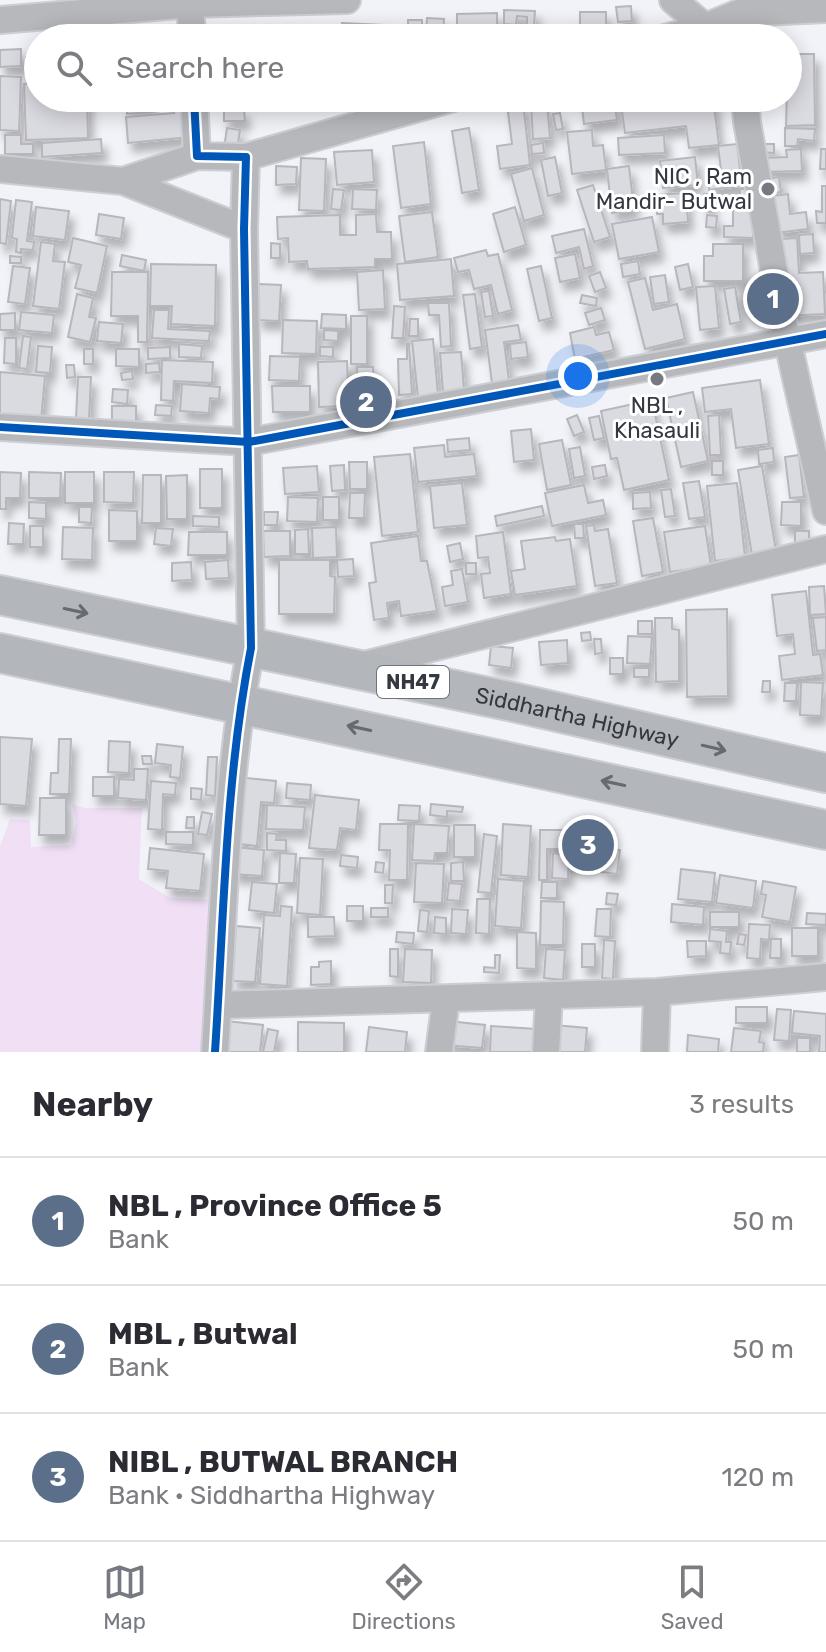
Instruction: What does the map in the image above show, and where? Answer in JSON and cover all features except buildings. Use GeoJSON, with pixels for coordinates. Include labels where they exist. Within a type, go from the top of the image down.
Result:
{"type":"FeatureCollection","features":[{"type":"Feature","properties":{"kind":"highway","name":"Siddhartha Highway"},"geometry":{"type":"LineString","coordinates":[[0,595],[513,702],[826,773]]}},
{"type":"Feature","properties":{"kind":"highway"},"geometry":{"type":"LineString","coordinates":[[0,653],[826,830]]}},
{"type":"Feature","properties":{"kind":"street"},"geometry":{"type":"LineString","coordinates":[[0,20],[190,2],[347,0]]}},
{"type":"Feature","properties":{"kind":"street"},"geometry":{"type":"LineString","coordinates":[[673,0],[701,24]]}},
{"type":"Feature","properties":{"kind":"street"},"geometry":{"type":"LineString","coordinates":[[705,0],[705,24]]}},
{"type":"Feature","properties":{"kind":"street"},"geometry":{"type":"LineString","coordinates":[[190,2],[191,24]]}},
{"type":"Feature","properties":{"kind":"street"},"geometry":{"type":"LineString","coordinates":[[745,24],[826,9]]}},
{"type":"Feature","properties":{"kind":"street"},"geometry":{"type":"LineString","coordinates":[[195,112],[197,156]]}},
{"type":"Feature","properties":{"kind":"street"},"geometry":{"type":"LineString","coordinates":[[123,181],[197,156],[246,157],[404,112]]}},
{"type":"Feature","properties":{"kind":"street"},"geometry":{"type":"LineString","coordinates":[[746,112],[777,290],[826,511]]}},
{"type":"Feature","properties":{"kind":"street"},"geometry":{"type":"LineString","coordinates":[[215,1052],[228,829],[240,703],[251,648],[244,229],[246,157]]}},
{"type":"Feature","properties":{"kind":"street"},"geometry":{"type":"LineString","coordinates":[[0,169],[123,181],[244,229]]}},
{"type":"Feature","properties":{"kind":"street"},"geometry":{"type":"LineString","coordinates":[[0,427],[249,442],[826,334]]}},
{"type":"Feature","properties":{"kind":"street"},"geometry":{"type":"LineString","coordinates":[[349,668],[826,549]]}},
{"type":"Feature","properties":{"kind":"street"},"geometry":{"type":"LineString","coordinates":[[218,1005],[657,992],[826,977]]}},
{"type":"Feature","properties":{"kind":"street"},"geometry":{"type":"LineString","coordinates":[[655,1052],[657,992]]}},
{"type":"Feature","properties":{"kind":"street"},"geometry":{"type":"LineString","coordinates":[[546,1052],[549,996]]}},
{"type":"Feature","properties":{"kind":"street"},"geometry":{"type":"LineString","coordinates":[[439,1052],[446,1000]]}},
{"type":"Feature","properties":{"kind":"shaded area"},"geometry":{"type":"Polygon","coordinates":[[[72,804],[85,808],[142,808],[139,879],[170,898],[216,900],[203,1052],[0,1052],[0,846],[10,819],[30,820],[31,847],[71,845],[76,821],[72,804]]]}},
{"type":"Feature","properties":{"kind":"cycle path"},"geometry":{"type":"LineString","coordinates":[[195,112],[197,156],[246,157],[244,229],[251,648],[231,798],[215,1052]]}},
{"type":"Feature","properties":{"kind":"cycle path"},"geometry":{"type":"LineString","coordinates":[[0,427],[249,442],[826,334]]}},
{"type":"Feature","properties":{"kind":"place","name":"NIC , Ram Mandir- Butwal"},"geometry":{"type":"Point","coordinates":[768,189]}},
{"type":"Feature","properties":{"kind":"place","name":"NBL , Province Office 5"},"geometry":{"type":"Point","coordinates":[773,299]}},
{"type":"Feature","properties":{"kind":"place","name":"NBL , Khasauli"},"geometry":{"type":"Point","coordinates":[657,379]}},
{"type":"Feature","properties":{"kind":"place","name":"MBL , Butwal"},"geometry":{"type":"Point","coordinates":[366,402]}},
{"type":"Feature","properties":{"kind":"place","name":"NIBL , BUTWAL BRANCH"},"geometry":{"type":"Point","coordinates":[588,845]}}]}
